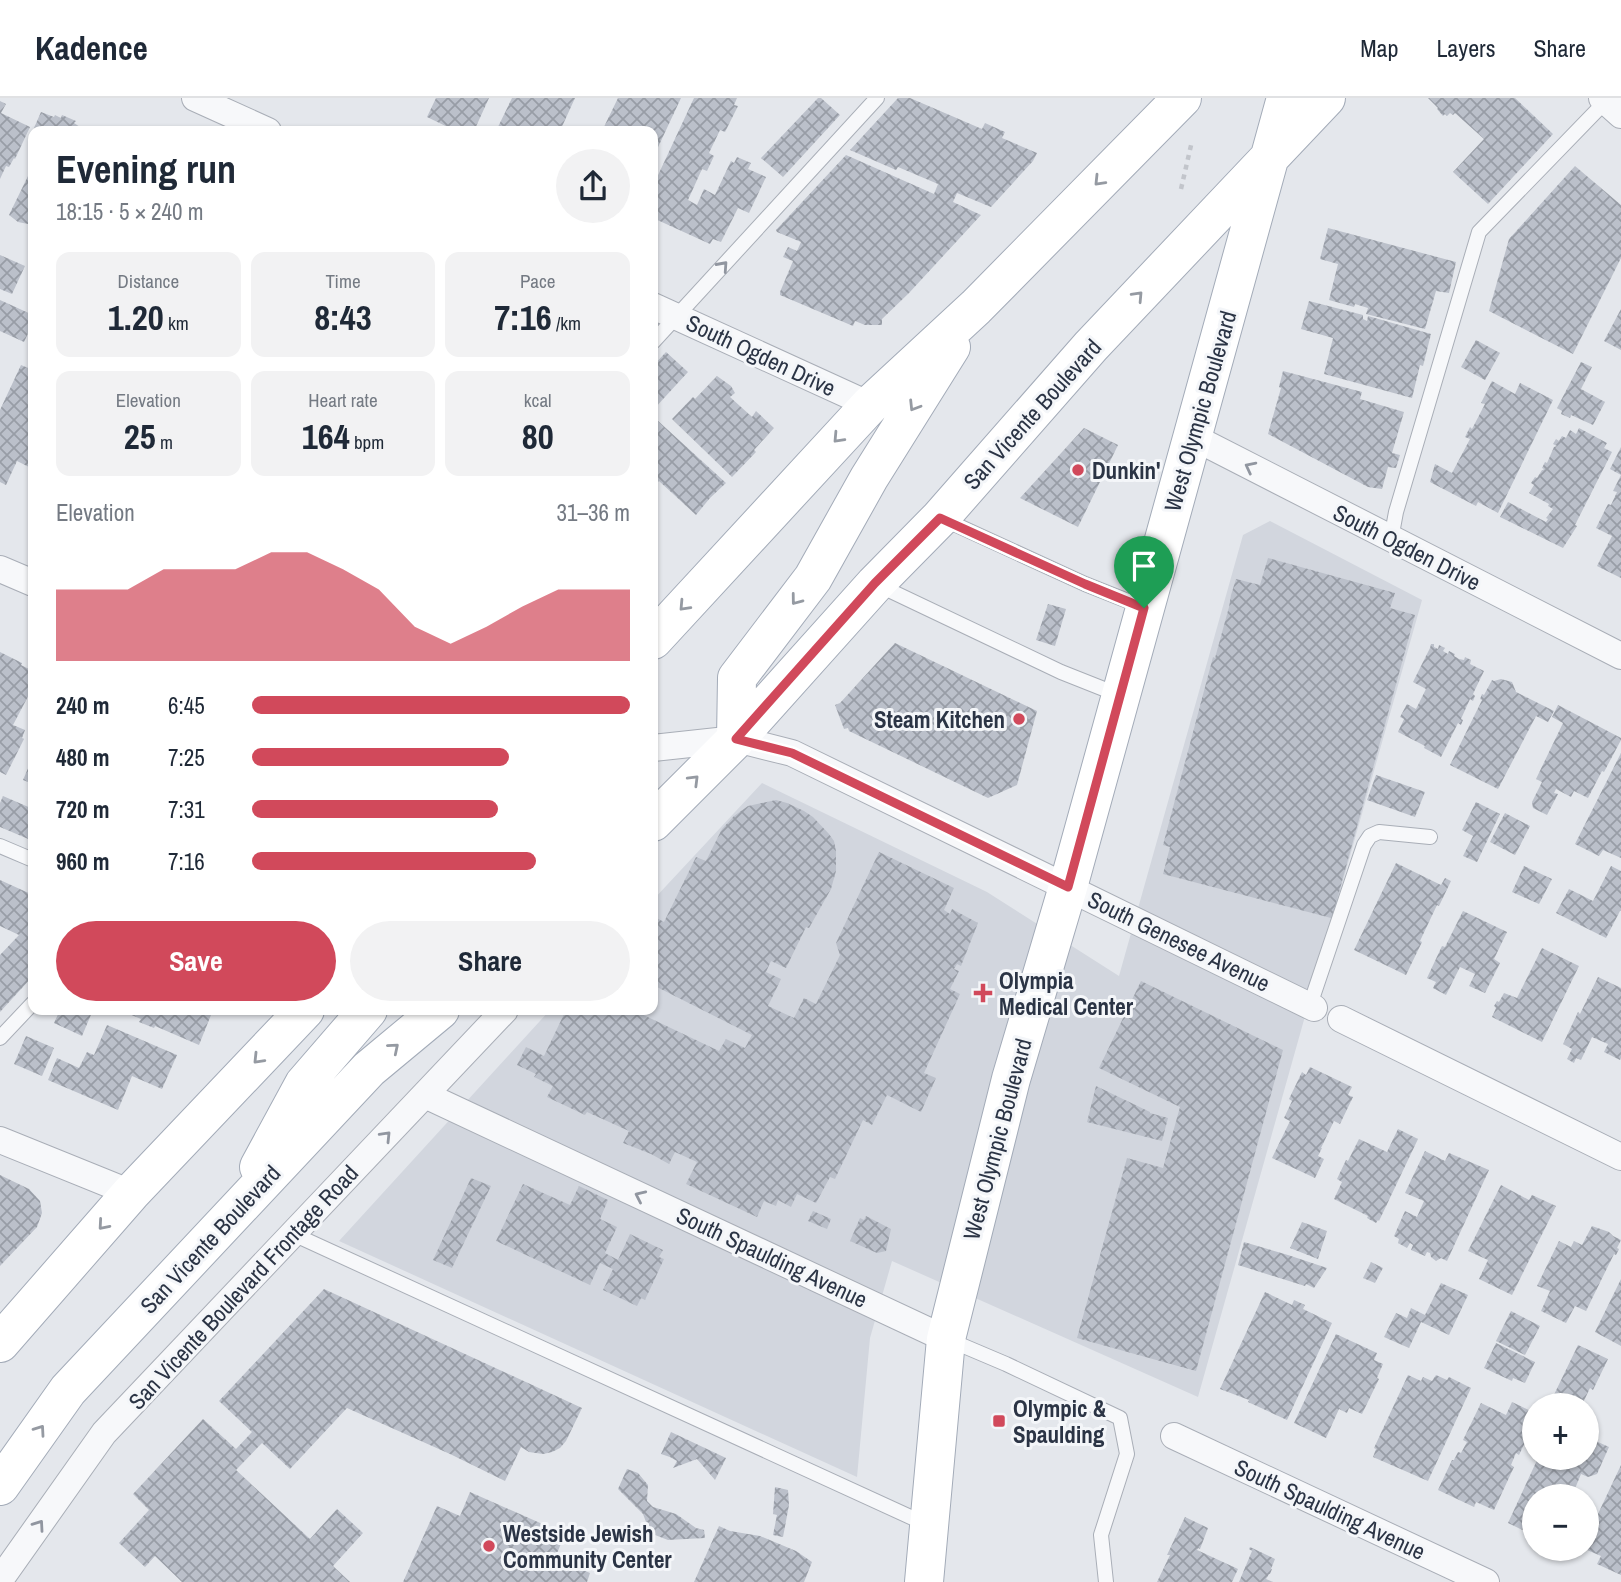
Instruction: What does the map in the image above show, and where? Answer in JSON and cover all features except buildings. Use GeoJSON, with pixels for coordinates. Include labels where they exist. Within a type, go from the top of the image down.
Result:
{"type":"FeatureCollection","features":[{"type":"Feature","properties":{"kind":"main road"},"geometry":{"type":"LineString","coordinates":[[658,635],[870,405],[976,307],[1182,98]]}},
{"type":"Feature","properties":{"kind":"main road","name":"West Olympic Boulevard"},"geometry":{"type":"LineString","coordinates":[[923,1582],[946,1339],[1011,1079],[1068,887],[1286,98]]}},
{"type":"Feature","properties":{"kind":"main road","name":"San Vicente Boulevard"},"geometry":{"type":"LineString","coordinates":[[658,817],[736,739],[875,583],[940,518],[1091,346],[1326,98]]}},
{"type":"Feature","properties":{"kind":"main road"},"geometry":{"type":"LineString","coordinates":[[736,739],[737,678],[813,578],[869,478],[976,307]]}},
{"type":"Feature","properties":{"kind":"main road"},"geometry":{"type":"LineString","coordinates":[[0,1343],[131,1193],[300,1015]]}},
{"type":"Feature","properties":{"kind":"main road"},"geometry":{"type":"LineString","coordinates":[[232,1215],[304,1084],[364,1015]]}},
{"type":"Feature","properties":{"kind":"main road","name":"San Vicente Boulevard"},"geometry":{"type":"LineString","coordinates":[[0,1486],[68,1390],[369,1069],[434,1015]]}},
{"type":"Feature","properties":{"kind":"street"},"geometry":{"type":"LineString","coordinates":[[195,98],[257,126]]}},
{"type":"Feature","properties":{"kind":"street"},"geometry":{"type":"LineString","coordinates":[[1138,142],[1156,98]]}},
{"type":"Feature","properties":{"kind":"street","name":"South Ogden Drive"},"geometry":{"type":"LineString","coordinates":[[658,308],[870,405]]}},
{"type":"Feature","properties":{"kind":"street","name":"South Ogden Drive"},"geometry":{"type":"LineString","coordinates":[[1193,437],[1621,656]]}},
{"type":"Feature","properties":{"kind":"street"},"geometry":{"type":"LineString","coordinates":[[0,569],[28,581]]}},
{"type":"Feature","properties":{"kind":"street","name":"South Genesee Avenue"},"geometry":{"type":"LineString","coordinates":[[658,747],[736,739],[792,753],[1312,1007]]}},
{"type":"Feature","properties":{"kind":"street","name":"San Vicente Boulevard Frontage Road"},"geometry":{"type":"LineString","coordinates":[[0,1580],[104,1433],[500,1015]]}},
{"type":"Feature","properties":{"kind":"street"},"geometry":{"type":"LineString","coordinates":[[1341,1019],[1621,1157]]}},
{"type":"Feature","properties":{"kind":"street","name":"South Spaulding Avenue"},"geometry":{"type":"LineString","coordinates":[[425,1095],[946,1339]]}},
{"type":"Feature","properties":{"kind":"street"},"geometry":{"type":"LineString","coordinates":[[0,1140],[131,1193]]}},
{"type":"Feature","properties":{"kind":"street","name":"South Spaulding Avenue"},"geometry":{"type":"LineString","coordinates":[[1174,1436],[1486,1582]]}},
{"type":"Feature","properties":{"kind":"lane"},"geometry":{"type":"LineString","coordinates":[[658,337],[877,98]]}},
{"type":"Feature","properties":{"kind":"lane"},"geometry":{"type":"LineString","coordinates":[[1391,539],[1396,512],[1479,232],[1610,103]]}},
{"type":"Feature","properties":{"kind":"lane"},"geometry":{"type":"LineString","coordinates":[[940,518],[1144,608]]}},
{"type":"Feature","properties":{"kind":"lane"},"geometry":{"type":"LineString","coordinates":[[875,583],[1061,673],[1121,696]]}},
{"type":"Feature","properties":{"kind":"lane"},"geometry":{"type":"LineString","coordinates":[[1312,1007],[1364,845],[1370,836],[1379,832],[1430,837]]}},
{"type":"Feature","properties":{"kind":"lane"},"geometry":{"type":"LineString","coordinates":[[0,846],[28,858]]}},
{"type":"Feature","properties":{"kind":"lane"},"geometry":{"type":"LineString","coordinates":[[0,1038],[28,1008]]}},
{"type":"Feature","properties":{"kind":"lane"},"geometry":{"type":"LineString","coordinates":[[293,1234],[929,1525]]}},
{"type":"Feature","properties":{"kind":"lane","name":"South Spaulding Avenue"},"geometry":{"type":"LineString","coordinates":[[946,1339],[1120,1418],[1126,1454],[1101,1535],[1106,1582]]}},
{"type":"Feature","properties":{"kind":"path"},"geometry":{"type":"LineString","coordinates":[[1181,188],[1192,140]]}},
{"type":"Feature","properties":{"kind":"shaded area","name":"Olympia Medical Center"},"geometry":{"type":"Polygon","coordinates":[[[1270,521],[1422,600],[1198,1397],[892,1261],[870,1338],[857,1477],[339,1241],[545,1015],[658,1015],[658,895],[762,783],[987,892],[1119,976],[1243,535],[1270,521]]]}},
{"type":"Feature","properties":{"kind":"place","name":"Dunkin'"},"geometry":{"type":"Point","coordinates":[1078,470]}},
{"type":"Feature","properties":{"kind":"place","name":"Steam Kitchen"},"geometry":{"type":"Point","coordinates":[1019,719]}},
{"type":"Feature","properties":{"kind":"place","name":"Olympia Medical Center"},"geometry":{"type":"Point","coordinates":[983,993]}},
{"type":"Feature","properties":{"kind":"place","name":"Olympic & Spaulding"},"geometry":{"type":"Point","coordinates":[999,1421]}},
{"type":"Feature","properties":{"kind":"place","name":"Westside Jewish Community Center"},"geometry":{"type":"Point","coordinates":[489,1546]}},
{"type":"Feature","properties":{"kind":"route"},"geometry":{"type":"LineString","coordinates":[[940,518],[1144,608],[1068,887],[792,753],[736,739],[875,583],[940,518]]}}]}
